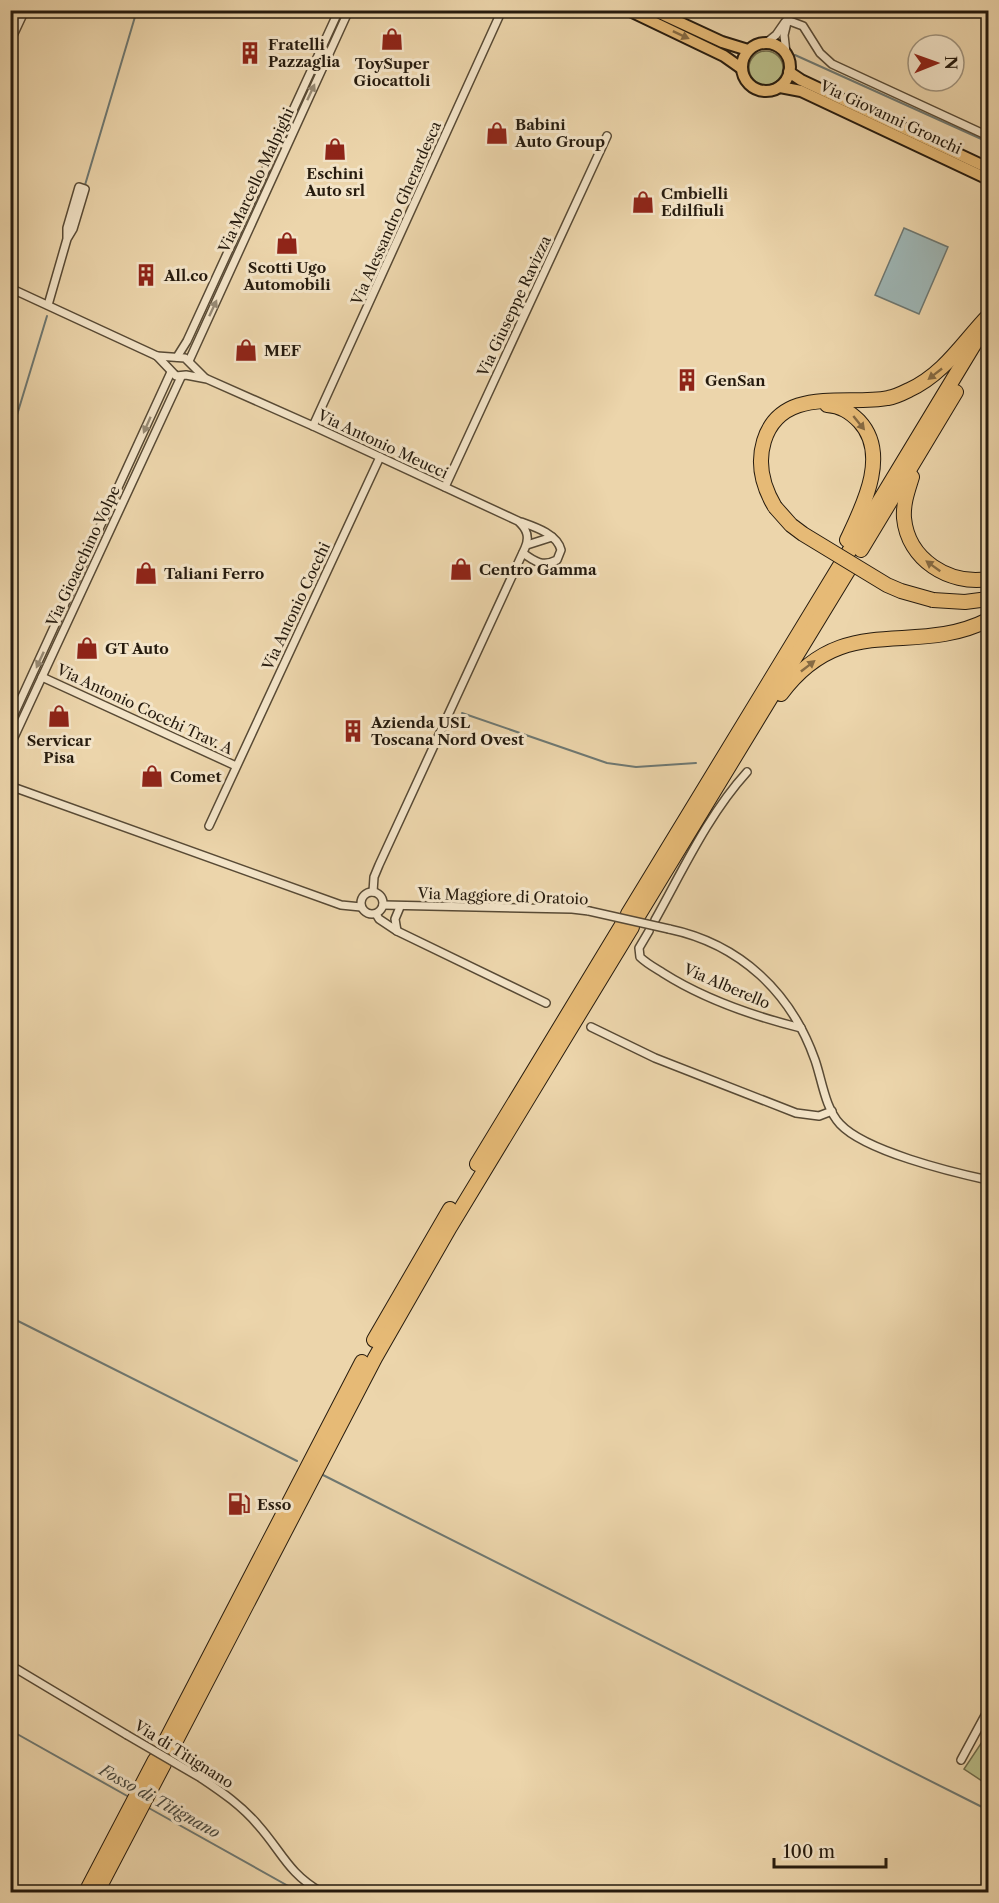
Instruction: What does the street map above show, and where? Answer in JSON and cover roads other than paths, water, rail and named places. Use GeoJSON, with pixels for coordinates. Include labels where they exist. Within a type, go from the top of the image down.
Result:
{"type":"FeatureCollection","features":[{"type":"Feature","properties":{"kind":"highway"},"geometry":{"type":"LineString","coordinates":[[988,316],[939,371],[908,391],[881,399],[836,399],[807,403],[783,414],[769,429],[761,460],[763,478],[775,507],[787,522],[802,534],[901,591],[933,600],[965,602],[988,599]]}},
{"type":"Feature","properties":{"kind":"highway"},"geometry":{"type":"LineString","coordinates":[[97,1893],[142,1794],[346,1392],[432,1237],[630,920],[744,743],[846,559],[988,321]]}},
{"type":"Feature","properties":{"kind":"highway"},"geometry":{"type":"LineString","coordinates":[[630,920],[830,583],[930,437],[988,339]]}},
{"type":"Feature","properties":{"kind":"highway"},"geometry":{"type":"LineString","coordinates":[[807,403],[838,406],[853,414],[866,431],[873,450],[870,479],[846,559]]}},
{"type":"Feature","properties":{"kind":"highway"},"geometry":{"type":"LineString","coordinates":[[930,437],[906,495],[904,518],[910,540],[920,556],[945,574],[964,580],[988,579]]}},
{"type":"Feature","properties":{"kind":"highway"},"geometry":{"type":"LineString","coordinates":[[744,743],[792,681],[827,653],[843,645],[859,641],[951,633],[988,620]]}},
{"type":"Feature","properties":{"kind":"highway"},"geometry":{"type":"LineString","coordinates":[[86,1893],[135,1809]]}},
{"type":"Feature","properties":{"kind":"main road"},"geometry":{"type":"LineString","coordinates":[[628,10],[724,56],[741,68]]}},
{"type":"Feature","properties":{"kind":"main road"},"geometry":{"type":"LineString","coordinates":[[653,10],[722,42],[748,50]]}},
{"type":"Feature","properties":{"kind":"main road"},"geometry":{"type":"LineString","coordinates":[[766,43],[778,46],[786,53],[789,72],[780,87],[767,91],[753,88],[743,78],[742,59],[748,50],[756,44],[766,43]]}},
{"type":"Feature","properties":{"kind":"main road","name":"Via Giovanni Gronchi"},"geometry":{"type":"LineString","coordinates":[[789,72],[801,81],[988,168]]}},
{"type":"Feature","properties":{"kind":"main road","name":"Via Giovanni Gronchi"},"geometry":{"type":"LineString","coordinates":[[780,87],[801,91],[988,179]]}},
{"type":"Feature","properties":{"kind":"street"},"geometry":{"type":"LineString","coordinates":[[10,42],[25,10]]}},
{"type":"Feature","properties":{"kind":"street","name":"Via Marcello Malpighi"},"geometry":{"type":"LineString","coordinates":[[177,357],[191,332],[339,10]]}},
{"type":"Feature","properties":{"kind":"street","name":"Via Marcello Malpighi"},"geometry":{"type":"LineString","coordinates":[[189,362],[349,10]]}},
{"type":"Feature","properties":{"kind":"street","name":"Via Alessandro Gherardesca"},"geometry":{"type":"LineString","coordinates":[[313,426],[502,10]]}},
{"type":"Feature","properties":{"kind":"street"},"geometry":{"type":"LineString","coordinates":[[786,53],[784,35],[790,10]]}},
{"type":"Feature","properties":{"kind":"street"},"geometry":{"type":"LineString","coordinates":[[766,43],[776,35],[787,20]]}},
{"type":"Feature","properties":{"kind":"street"},"geometry":{"type":"LineString","coordinates":[[787,20],[803,26],[820,53],[832,64],[988,136]]}},
{"type":"Feature","properties":{"kind":"street","name":"Via Giuseppe Ravizza"},"geometry":{"type":"LineString","coordinates":[[445,487],[607,136]]}},
{"type":"Feature","properties":{"kind":"street"},"geometry":{"type":"LineString","coordinates":[[48,305],[79,187],[85,189],[74,229],[67,239]]}},
{"type":"Feature","properties":{"kind":"street","name":"Via Antonio Meucci"},"geometry":{"type":"LineString","coordinates":[[10,288],[157,356],[171,370],[183,376],[207,380],[313,426],[552,537]]}},
{"type":"Feature","properties":{"kind":"street","name":"Via Antonio Meucci"},"geometry":{"type":"LineString","coordinates":[[157,356],[185,358],[207,380]]}},
{"type":"Feature","properties":{"kind":"street"},"geometry":{"type":"LineString","coordinates":[[171,370],[171,362],[177,357]]}},
{"type":"Feature","properties":{"kind":"street"},"geometry":{"type":"LineString","coordinates":[[183,376],[190,369],[189,362]]}},
{"type":"Feature","properties":{"kind":"street","name":"Via Gioacchino Volpe"},"geometry":{"type":"LineString","coordinates":[[10,723],[171,370]]}},
{"type":"Feature","properties":{"kind":"street","name":"Via Gioacchino Volpe"},"geometry":{"type":"LineString","coordinates":[[10,746],[183,376]]}},
{"type":"Feature","properties":{"kind":"street","name":"Via Antonio Cocchi"},"geometry":{"type":"LineString","coordinates":[[209,826],[380,457]]}},
{"type":"Feature","properties":{"kind":"street"},"geometry":{"type":"LineString","coordinates":[[373,892],[374,877],[379,865],[525,549],[528,539],[527,531],[518,521]]}},
{"type":"Feature","properties":{"kind":"street"},"geometry":{"type":"LineString","coordinates":[[552,537],[561,550],[555,561],[541,563],[525,549],[552,537]]}},
{"type":"Feature","properties":{"kind":"street","name":"Via Antonio Cocchi Trav. A"},"geometry":{"type":"LineString","coordinates":[[42,676],[236,766]]}},
{"type":"Feature","properties":{"kind":"street"},"geometry":{"type":"LineString","coordinates":[[655,920],[731,789],[747,772]]}},
{"type":"Feature","properties":{"kind":"street"},"geometry":{"type":"LineString","coordinates":[[10,786],[341,905],[361,907],[369,914],[376,914]]}},
{"type":"Feature","properties":{"kind":"street"},"geometry":{"type":"LineString","coordinates":[[373,892],[382,898],[383,905],[376,914]]}},
{"type":"Feature","properties":{"kind":"street"},"geometry":{"type":"LineString","coordinates":[[361,907],[363,896],[373,892]]}},
{"type":"Feature","properties":{"kind":"street","name":"Via Maggiore di Oratoio"},"geometry":{"type":"LineString","coordinates":[[383,905],[572,909],[669,929],[711,941],[745,962],[775,990],[801,1028],[832,1111],[840,1124],[859,1138],[945,1170],[988,1180]]}},
{"type":"Feature","properties":{"kind":"street","name":"Via Maggiore di Oratoio"},"geometry":{"type":"LineString","coordinates":[[397,931],[395,919],[400,907]]}},
{"type":"Feature","properties":{"kind":"street"},"geometry":{"type":"LineString","coordinates":[[376,914],[379,919],[397,931],[546,1003]]}},
{"type":"Feature","properties":{"kind":"street","name":"Via Alberello"},"geometry":{"type":"LineString","coordinates":[[649,931],[639,948],[640,957],[666,975],[708,997],[801,1028]]}},
{"type":"Feature","properties":{"kind":"street"},"geometry":{"type":"LineString","coordinates":[[591,1027],[665,1062],[796,1113],[819,1116],[832,1111]]}},
{"type":"Feature","properties":{"kind":"street","name":"Via di Titignano"},"geometry":{"type":"LineString","coordinates":[[10,1665],[201,1778],[234,1801],[262,1830],[292,1870],[304,1882],[321,1893]]}},
{"type":"Feature","properties":{"kind":"street"},"geometry":{"type":"LineString","coordinates":[[961,1760],[988,1710]]}},
{"type":"Feature","properties":{"kind":"water"},"geometry":{"type":"Polygon","coordinates":[[[904,228],[948,247],[919,314],[875,295],[904,228]]]}},
{"type":"Feature","properties":{"kind":"waterway"},"geometry":{"type":"LineString","coordinates":[[85,185],[137,10]]}},
{"type":"Feature","properties":{"kind":"waterway"},"geometry":{"type":"LineString","coordinates":[[696,10],[709,16]]}},
{"type":"Feature","properties":{"kind":"waterway"},"geometry":{"type":"LineString","coordinates":[[795,55],[988,142]]}},
{"type":"Feature","properties":{"kind":"waterway"},"geometry":{"type":"LineString","coordinates":[[10,438],[47,316]]}},
{"type":"Feature","properties":{"kind":"waterway"},"geometry":{"type":"LineString","coordinates":[[462,713],[607,763],[636,767],[696,763]]}},
{"type":"Feature","properties":{"kind":"waterway"},"geometry":{"type":"LineString","coordinates":[[10,1317],[297,1461]]}},
{"type":"Feature","properties":{"kind":"waterway"},"geometry":{"type":"LineString","coordinates":[[323,1475],[988,1810]]}},
{"type":"Feature","properties":{"kind":"waterway","name":"Fosso di Titignano"},"geometry":{"type":"LineString","coordinates":[[10,1730],[129,1797]]}},
{"type":"Feature","properties":{"kind":"waterway","name":"Fosso di Titignano"},"geometry":{"type":"LineString","coordinates":[[147,1807],[299,1892]]}},
{"type":"Feature","properties":{"kind":"place","name":"ToySuper Giocattoli"},"geometry":{"type":"Point","coordinates":[392,39]}},
{"type":"Feature","properties":{"kind":"place","name":"Fratelli Pazzaglia"},"geometry":{"type":"Point","coordinates":[250,53]}},
{"type":"Feature","properties":{"kind":"place","name":"Babini Auto Group"},"geometry":{"type":"Point","coordinates":[497,133]}},
{"type":"Feature","properties":{"kind":"place","name":"Eschini Auto srl"},"geometry":{"type":"Point","coordinates":[335,149]}},
{"type":"Feature","properties":{"kind":"place","name":"Cmbielli Edilfiuli"},"geometry":{"type":"Point","coordinates":[643,202]}},
{"type":"Feature","properties":{"kind":"place","name":"Scotti Ugo Automobili"},"geometry":{"type":"Point","coordinates":[287,243]}},
{"type":"Feature","properties":{"kind":"place","name":"All.co"},"geometry":{"type":"Point","coordinates":[146,275]}},
{"type":"Feature","properties":{"kind":"place","name":"MEF"},"geometry":{"type":"Point","coordinates":[246,350]}},
{"type":"Feature","properties":{"kind":"place","name":"GenSan"},"geometry":{"type":"Point","coordinates":[687,380]}},
{"type":"Feature","properties":{"kind":"place","name":"Centro Gamma"},"geometry":{"type":"Point","coordinates":[461,569]}},
{"type":"Feature","properties":{"kind":"place","name":"Taliani Ferro"},"geometry":{"type":"Point","coordinates":[146,573]}},
{"type":"Feature","properties":{"kind":"place","name":"GT Auto"},"geometry":{"type":"Point","coordinates":[87,648]}},
{"type":"Feature","properties":{"kind":"place","name":"Servicar Pisa"},"geometry":{"type":"Point","coordinates":[59,716]}},
{"type":"Feature","properties":{"kind":"place","name":"Azienda USL Toscana Nord Ovest"},"geometry":{"type":"Point","coordinates":[353,731]}},
{"type":"Feature","properties":{"kind":"place","name":"Comet"},"geometry":{"type":"Point","coordinates":[152,776]}},
{"type":"Feature","properties":{"kind":"place","name":"Esso"},"geometry":{"type":"Point","coordinates":[239,1504]}}]}
